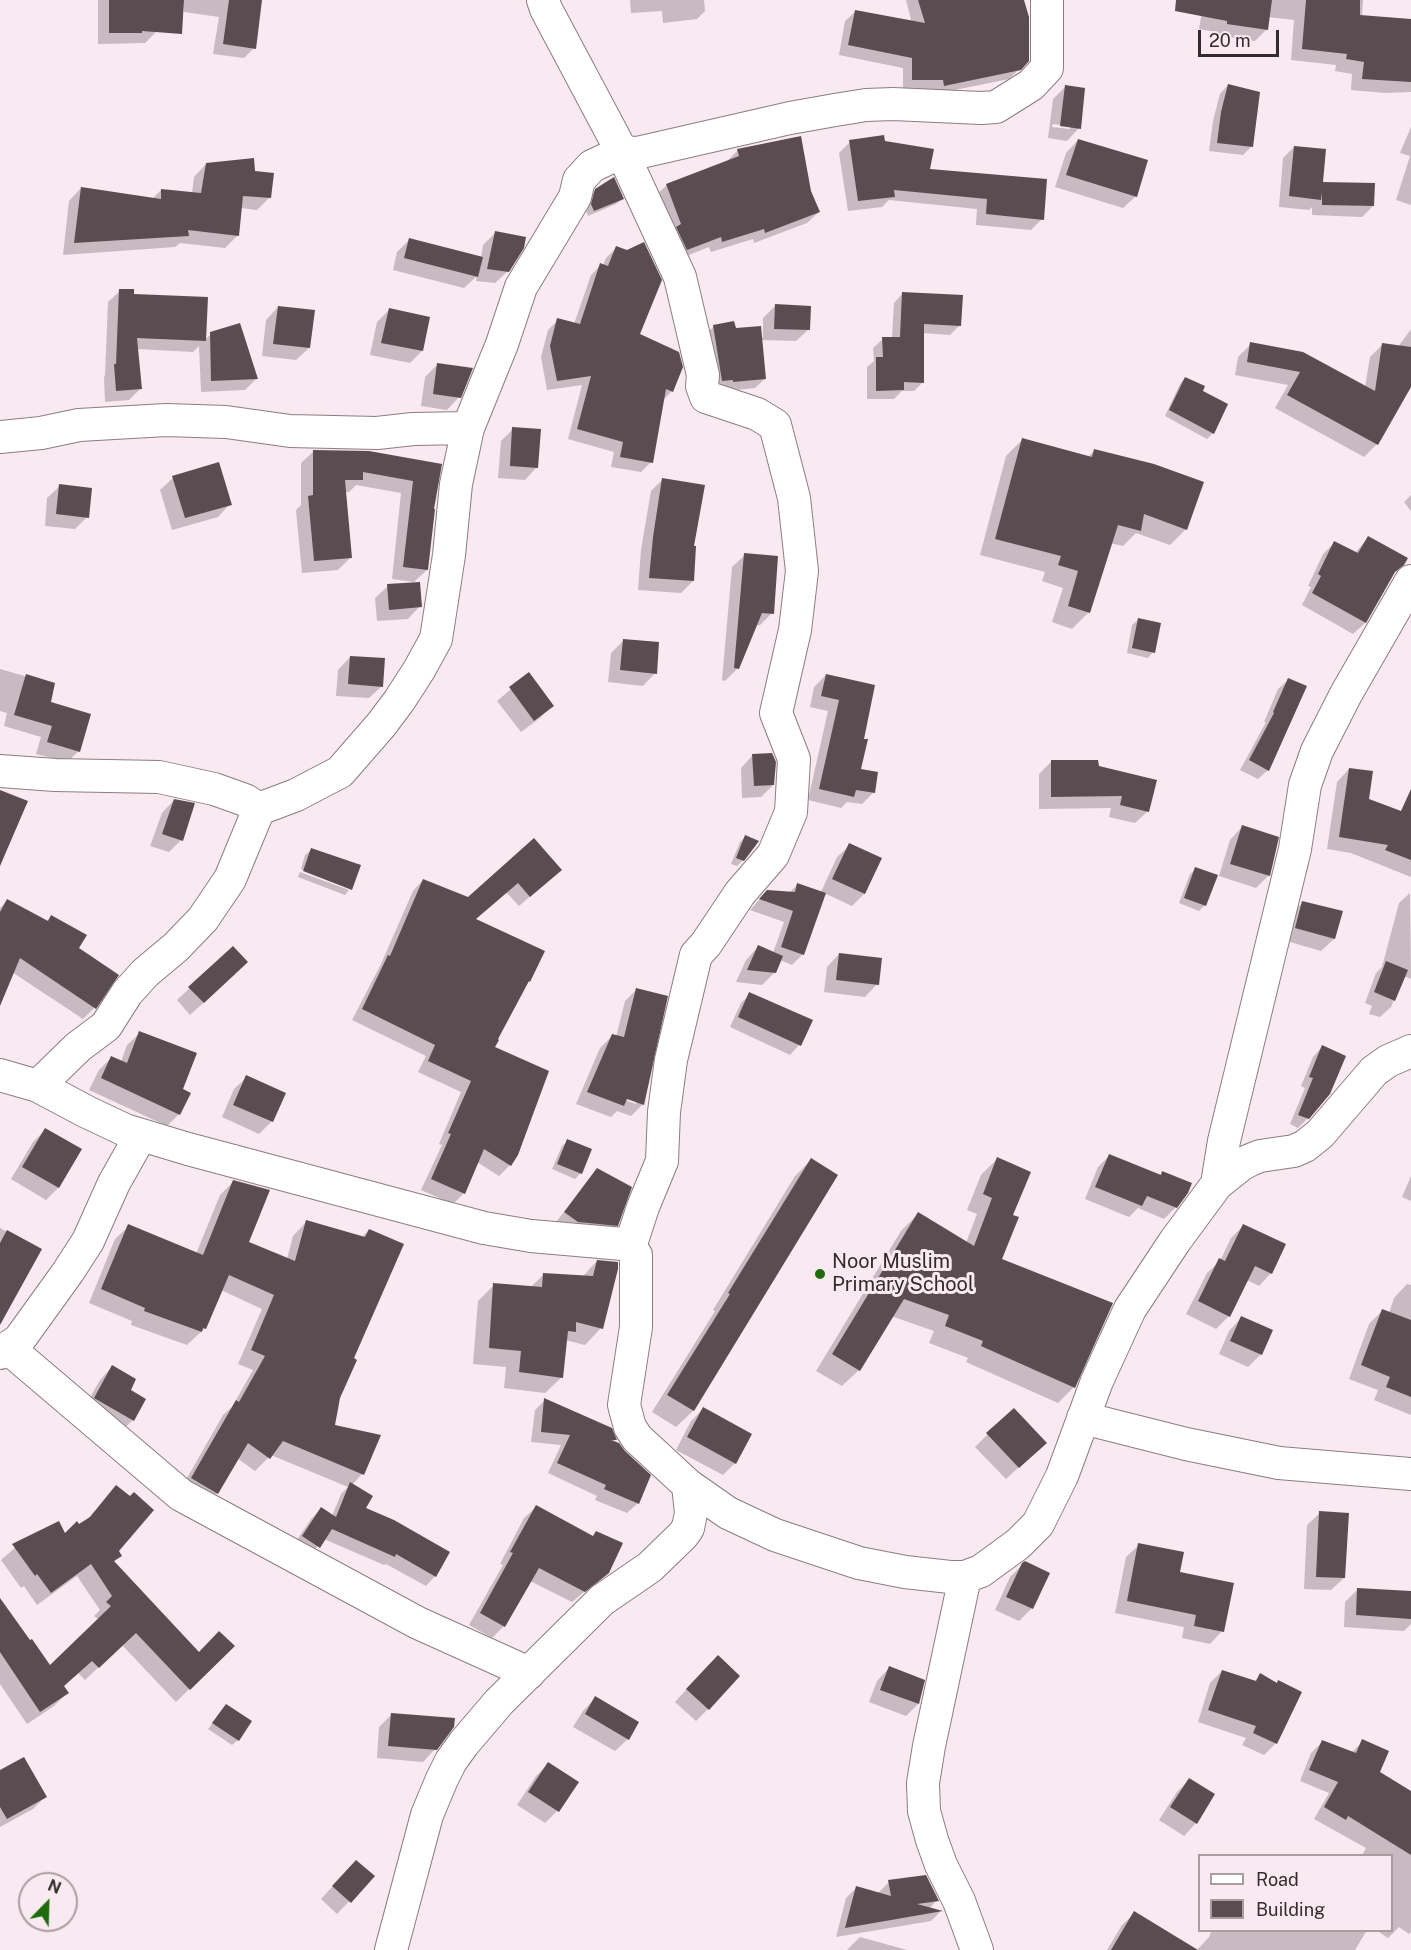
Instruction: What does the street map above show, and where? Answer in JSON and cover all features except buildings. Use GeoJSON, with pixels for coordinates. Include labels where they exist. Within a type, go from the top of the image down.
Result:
{"type":"FeatureCollection","features":[{"type":"Feature","properties":{"kind":"street"},"geometry":{"type":"LineString","coordinates":[[543,0],[622,152],[680,277],[703,375],[702,386],[705,397],[757,414],[774,425],[794,498],[802,571],[795,630],[776,713],[794,759],[791,812],[773,855],[740,893],[696,955],[670,1060],[664,1112],[662,1161],[630,1247]]}},
{"type":"Feature","properties":{"kind":"street"},"geometry":{"type":"LineString","coordinates":[[38,1086],[78,1047],[106,1026],[127,993],[145,973],[176,947],[203,919],[230,879],[258,809],[296,795],[340,772],[399,702],[425,660],[436,639],[449,555],[456,484],[468,428],[502,344],[520,287],[575,197],[579,180],[592,166],[622,152],[637,153],[790,118],[866,105],[996,107],[1030,85],[1047,68],[1047,0]]}},
{"type":"Feature","properties":{"kind":"street"},"geometry":{"type":"LineString","coordinates":[[0,437],[41,433],[79,425],[166,420],[226,422],[301,431],[377,432],[468,428]]}},
{"type":"Feature","properties":{"kind":"street"},"geometry":{"type":"LineString","coordinates":[[1217,1184],[1224,1141],[1295,849],[1305,785],[1317,751],[1341,703],[1411,581]]}},
{"type":"Feature","properties":{"kind":"street"},"geometry":{"type":"LineString","coordinates":[[0,771],[55,775],[159,777],[213,789],[245,800],[258,809]]}},
{"type":"Feature","properties":{"kind":"street"},"geometry":{"type":"LineString","coordinates":[[0,1075],[38,1086],[87,1112],[141,1135],[484,1228],[531,1236],[623,1244],[630,1247],[636,1255],[637,1303],[636,1327],[625,1394],[626,1415],[637,1438],[688,1485],[728,1513],[796,1543],[883,1568],[935,1576],[965,1577],[981,1570],[1018,1544],[1038,1524],[1062,1476],[1119,1329],[1175,1241],[1217,1184],[1240,1165],[1250,1160],[1260,1156],[1294,1151],[1305,1146],[1320,1134],[1374,1071],[1411,1050]]}},
{"type":"Feature","properties":{"kind":"street"},"geometry":{"type":"LineString","coordinates":[[141,1135],[114,1183],[83,1249],[20,1340],[4,1351],[181,1495],[418,1623],[529,1673]]}},
{"type":"Feature","properties":{"kind":"street"},"geometry":{"type":"LineString","coordinates":[[1083,1418],[1279,1463],[1411,1474]]}},
{"type":"Feature","properties":{"kind":"street"},"geometry":{"type":"LineString","coordinates":[[391,1950],[421,1835],[442,1779],[464,1743],[499,1702],[602,1600],[650,1567],[683,1535],[688,1528],[691,1513],[688,1485]]}},
{"type":"Feature","properties":{"kind":"street"},"geometry":{"type":"LineString","coordinates":[[965,1577],[928,1746],[923,1783],[924,1811],[941,1865],[959,1901],[977,1950]]}},
{"type":"Feature","properties":{"kind":"place","name":"Noor Muslim Primary School"},"geometry":{"type":"Point","coordinates":[820,1274]}}]}
